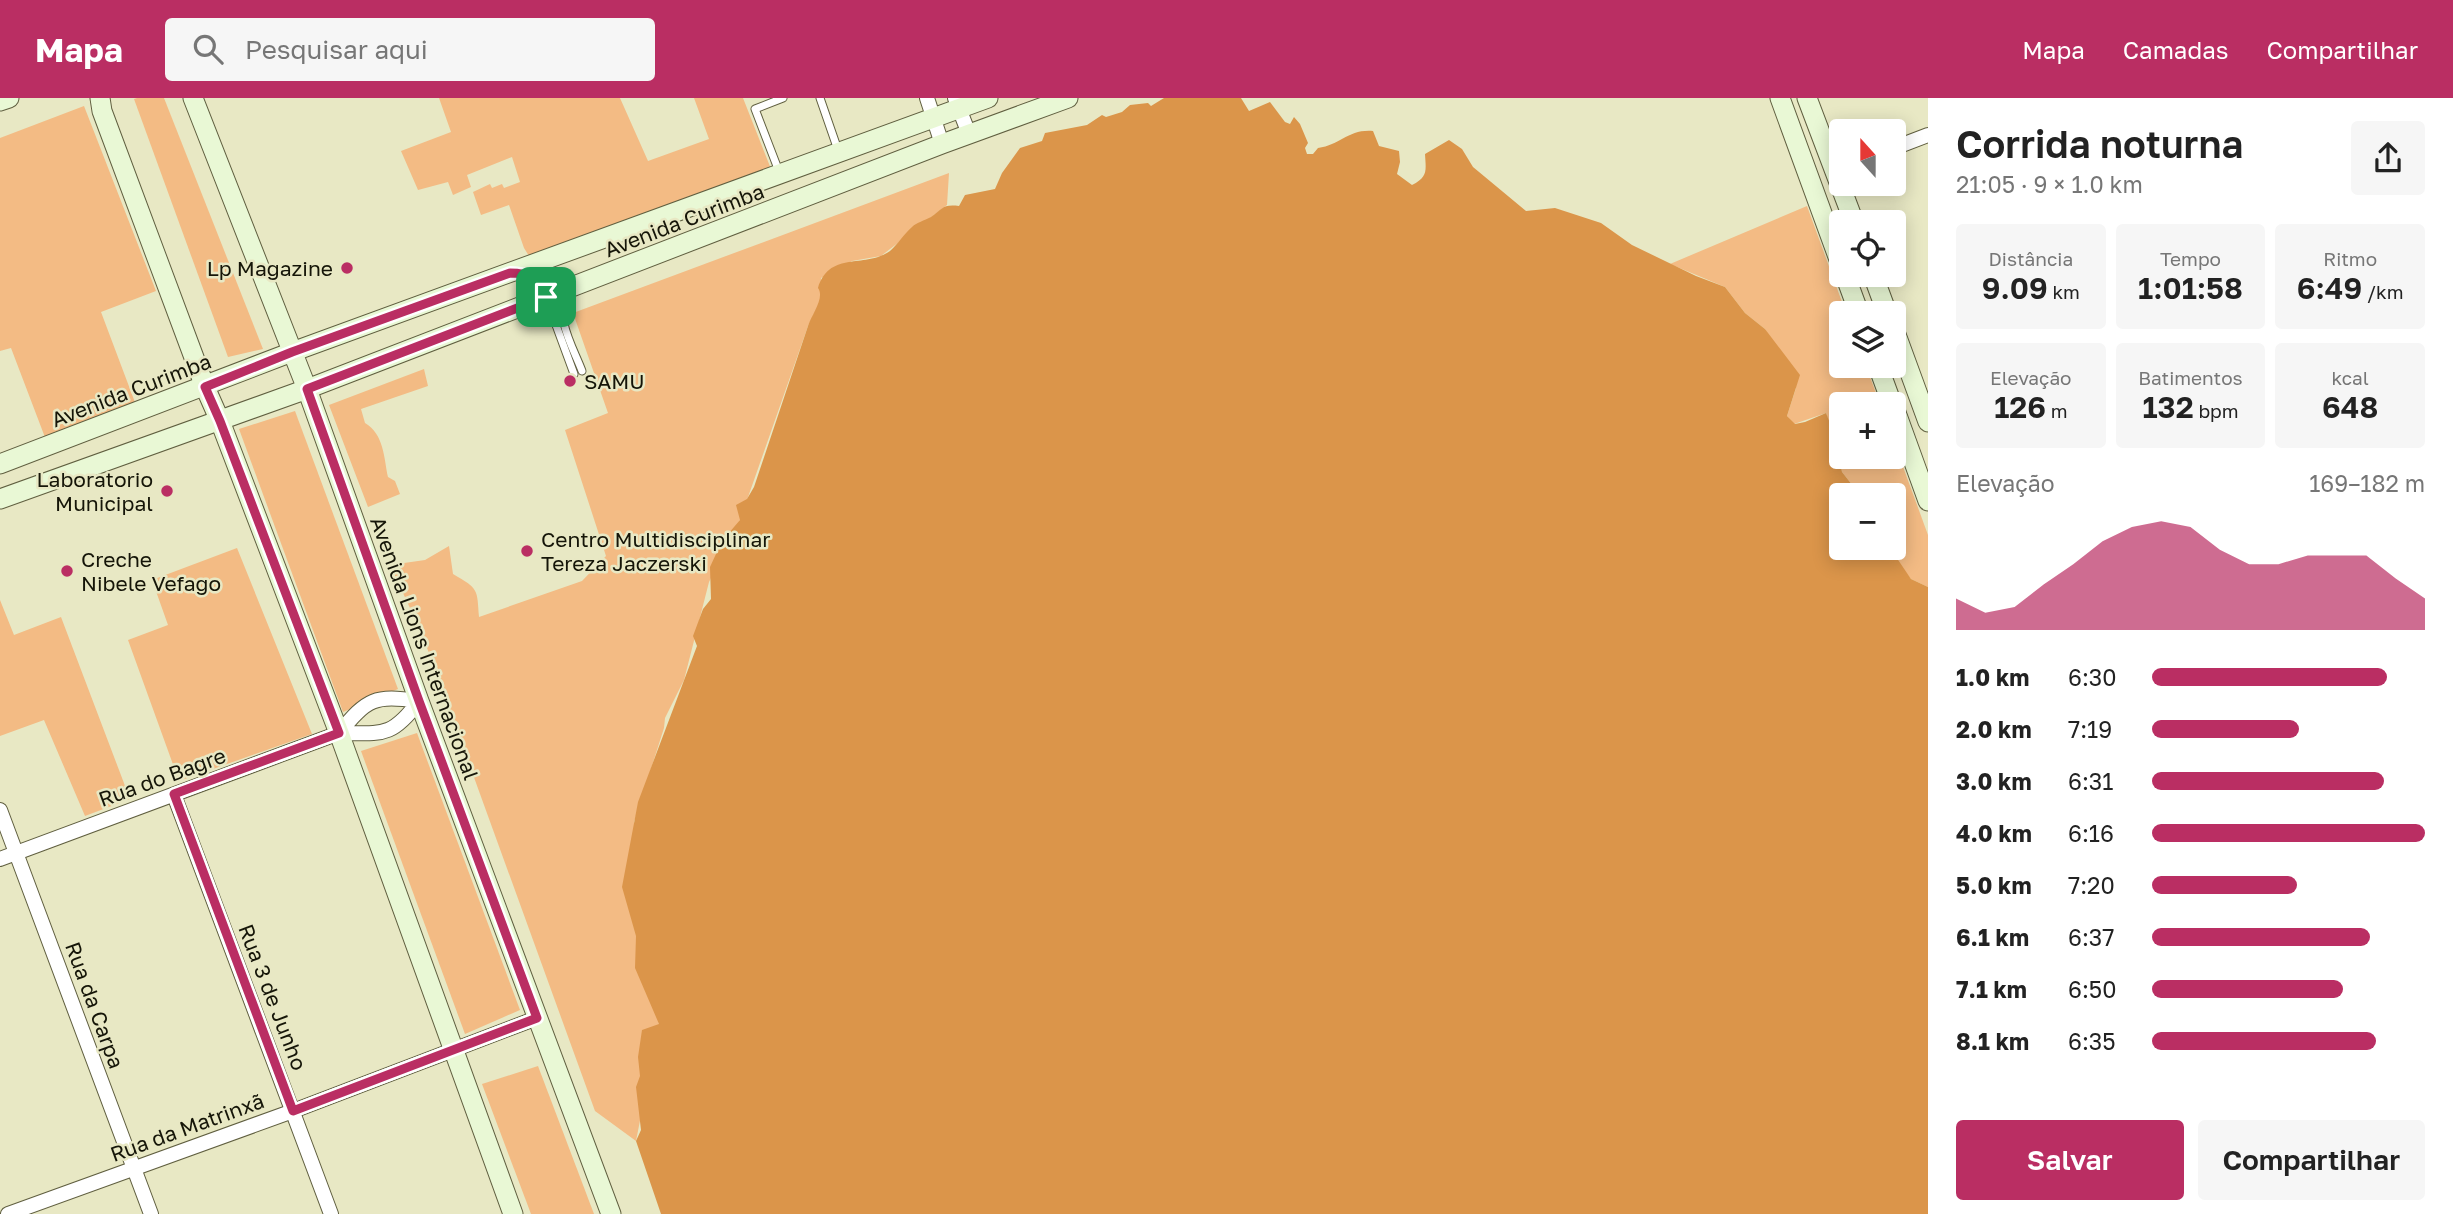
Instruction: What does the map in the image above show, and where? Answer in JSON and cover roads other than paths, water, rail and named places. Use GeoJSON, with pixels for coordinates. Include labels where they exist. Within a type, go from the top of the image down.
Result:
{"type":"FeatureCollection","features":[{"type":"Feature","properties":{"kind":"street"},"geometry":{"type":"LineString","coordinates":[[0,101],[9,98]]}},
{"type":"Feature","properties":{"kind":"street"},"geometry":{"type":"LineString","coordinates":[[100,98],[107,124],[205,387],[339,733],[513,1214]]}},
{"type":"Feature","properties":{"kind":"street","name":"Avenida Lions Internacional"},"geometry":{"type":"LineString","coordinates":[[193,98],[307,389],[419,701],[611,1214]]}},
{"type":"Feature","properties":{"kind":"street"},"geometry":{"type":"LineString","coordinates":[[927,98],[943,144]]}},
{"type":"Feature","properties":{"kind":"street","name":"Avenida Curimba"},"geometry":{"type":"LineString","coordinates":[[0,464],[292,352],[934,119],[957,104],[988,98]]}},
{"type":"Feature","properties":{"kind":"street","name":"Avenida Curimba"},"geometry":{"type":"LineString","coordinates":[[0,499],[307,389],[1068,98]]}},
{"type":"Feature","properties":{"kind":"street"},"geometry":{"type":"LineString","coordinates":[[1780,98],[1829,232]]}},
{"type":"Feature","properties":{"kind":"street"},"geometry":{"type":"LineString","coordinates":[[1807,98],[1829,148]]}},
{"type":"Feature","properties":{"kind":"street"},"geometry":{"type":"LineString","coordinates":[[957,104],[969,134]]}},
{"type":"Feature","properties":{"kind":"street"},"geometry":{"type":"LineString","coordinates":[[1906,143],[1928,135]]}},
{"type":"Feature","properties":{"kind":"street"},"geometry":{"type":"LineString","coordinates":[[1810,179],[1829,172]]}},
{"type":"Feature","properties":{"kind":"street"},"geometry":{"type":"LineString","coordinates":[[1906,362],[1928,422]]}},
{"type":"Feature","properties":{"kind":"street"},"geometry":{"type":"LineString","coordinates":[[1906,441],[1928,500]]}},
{"type":"Feature","properties":{"kind":"street","name":"Rua do Bagre"},"geometry":{"type":"LineString","coordinates":[[339,733],[357,711],[375,700],[385,698],[419,701]]}},
{"type":"Feature","properties":{"kind":"street","name":"Rua do Bagre"},"geometry":{"type":"LineString","coordinates":[[0,859],[339,733],[375,734],[391,730],[419,701]]}},
{"type":"Feature","properties":{"kind":"street","name":"Rua 3 de Junho"},"geometry":{"type":"LineString","coordinates":[[174,794],[331,1214]]}},
{"type":"Feature","properties":{"kind":"street","name":"Rua da Carpa"},"geometry":{"type":"LineString","coordinates":[[0,810],[151,1214]]}},
{"type":"Feature","properties":{"kind":"street","name":"Rua da Matrinxã"},"geometry":{"type":"LineString","coordinates":[[8,1214],[293,1111],[537,1018]]}},
{"type":"Feature","properties":{"kind":"lane"},"geometry":{"type":"LineString","coordinates":[[780,174],[755,108],[783,98]]}},
{"type":"Feature","properties":{"kind":"lane"},"geometry":{"type":"LineString","coordinates":[[820,98],[839,153]]}},
{"type":"Feature","properties":{"kind":"lane"},"geometry":{"type":"LineString","coordinates":[[510,273],[530,275],[542,287],[574,374]]}},
{"type":"Feature","properties":{"kind":"lane"},"geometry":{"type":"LineString","coordinates":[[582,371],[563,317],[562,305],[570,292],[584,282]]}},
{"type":"Feature","properties":{"kind":"place","name":"Lp Magazine"},"geometry":{"type":"Point","coordinates":[347,268]}},
{"type":"Feature","properties":{"kind":"place","name":"SAMU"},"geometry":{"type":"Point","coordinates":[570,381]}},
{"type":"Feature","properties":{"kind":"place","name":"Laboratorio Municipal"},"geometry":{"type":"Point","coordinates":[167,491]}},
{"type":"Feature","properties":{"kind":"place","name":"Centro Multidisciplinar Tereza Jaczerski"},"geometry":{"type":"Point","coordinates":[527,551]}},
{"type":"Feature","properties":{"kind":"place","name":"Creche Nibele Vefago"},"geometry":{"type":"Point","coordinates":[67,571]}}]}
